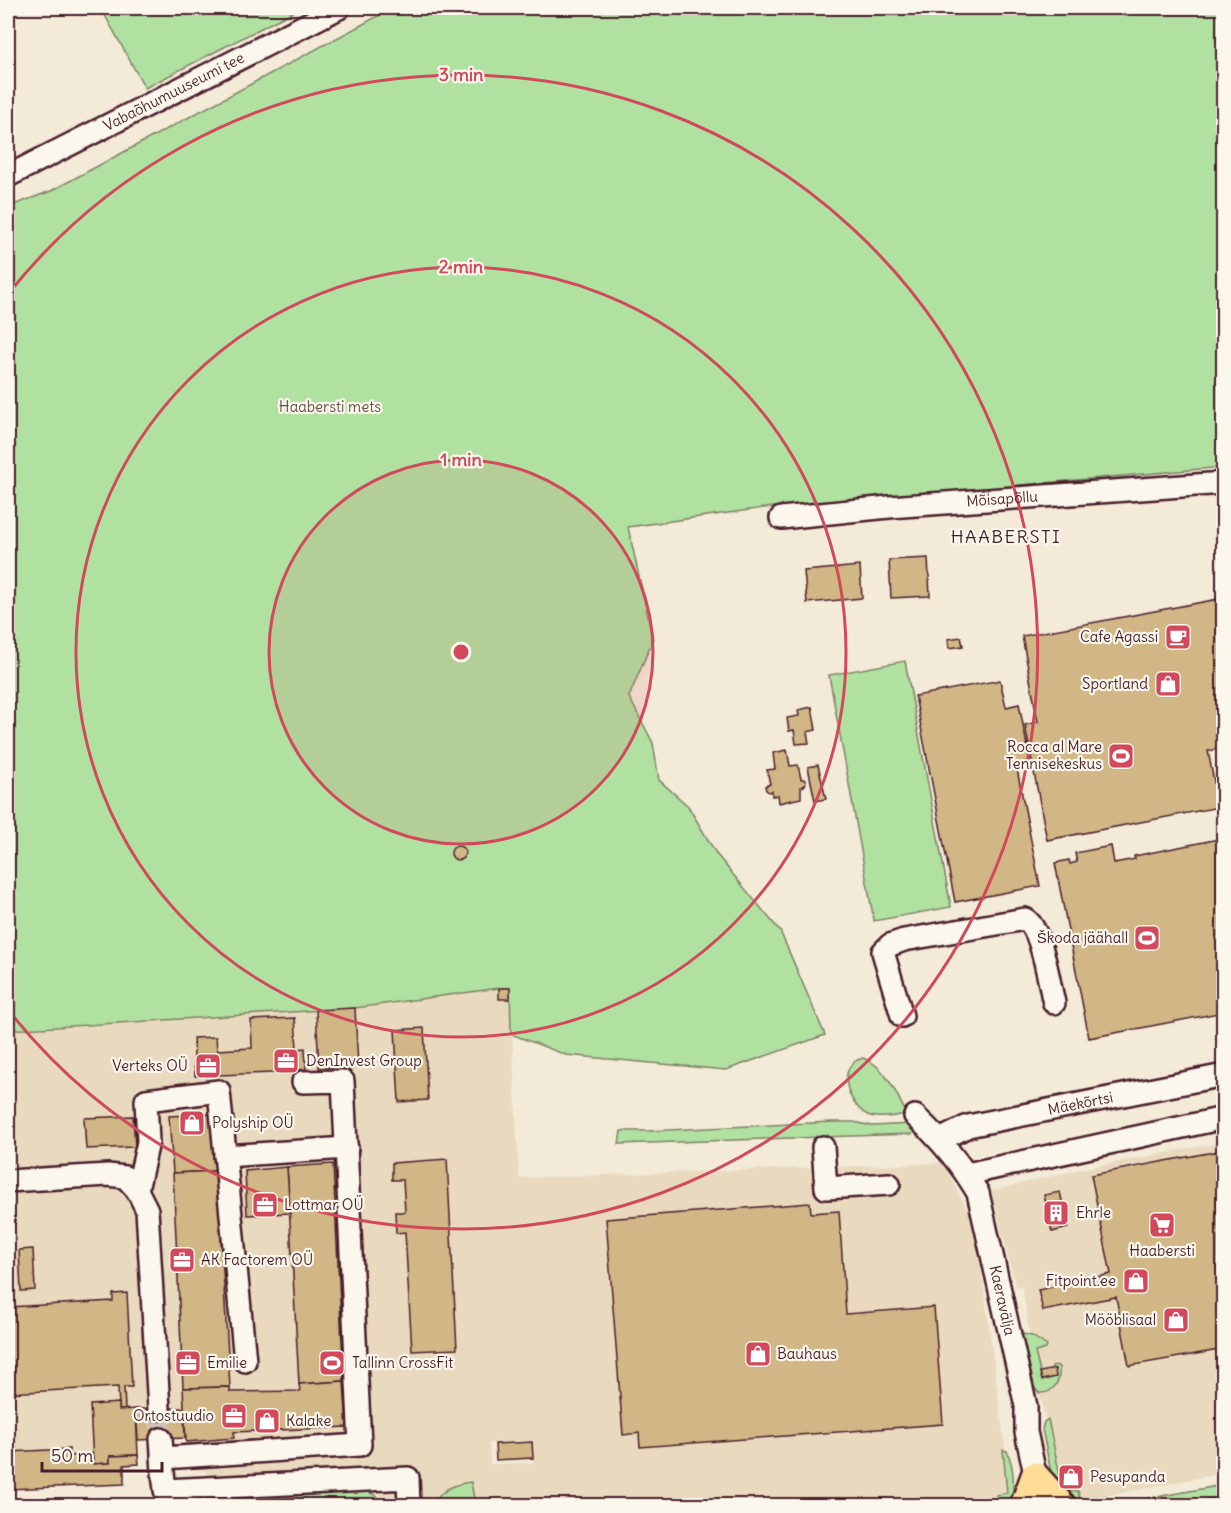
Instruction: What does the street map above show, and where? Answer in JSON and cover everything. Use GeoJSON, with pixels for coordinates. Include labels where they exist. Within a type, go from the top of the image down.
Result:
{"type":"FeatureCollection","features":[{"type":"Feature","properties":{"kind":"main road"},"geometry":{"type":"LineString","coordinates":[[1024,1506],[1035,1476],[1062,1506]]}},
{"type":"Feature","properties":{"kind":"street","name":"Vabaõhumuuseumi tee"},"geometry":{"type":"LineString","coordinates":[[8,176],[339,8]]}},
{"type":"Feature","properties":{"kind":"street","name":"Mõisapõllu"},"geometry":{"type":"LineString","coordinates":[[781,518],[889,507],[1224,483]]}},
{"type":"Feature","properties":{"kind":"street"},"geometry":{"type":"LineString","coordinates":[[902,1016],[883,952],[890,945],[904,940],[1025,919],[1031,922],[1037,933],[1054,1003]]}},
{"type":"Feature","properties":{"kind":"street","name":"Mäekõrtsi"},"geometry":{"type":"LineString","coordinates":[[940,1140],[968,1126],[1224,1075]]}},
{"type":"Feature","properties":{"kind":"street"},"geometry":{"type":"LineString","coordinates":[[303,1082],[344,1081],[360,1445],[162,1448],[169,1498],[408,1478],[409,1506]]}},
{"type":"Feature","properties":{"kind":"street"},"geometry":{"type":"LineString","coordinates":[[137,1190],[148,1142],[146,1100],[219,1092],[244,1361]]}},
{"type":"Feature","properties":{"kind":"street","name":"Kaeravälja"},"geometry":{"type":"LineString","coordinates":[[915,1116],[940,1140],[967,1174],[978,1193],[1026,1406],[1026,1432],[1042,1506]]}},
{"type":"Feature","properties":{"kind":"street"},"geometry":{"type":"LineString","coordinates":[[967,1174],[1224,1118]]}},
{"type":"Feature","properties":{"kind":"street"},"geometry":{"type":"LineString","coordinates":[[823,1147],[826,1188],[889,1184]]}},
{"type":"Feature","properties":{"kind":"street"},"geometry":{"type":"LineString","coordinates":[[225,1156],[347,1148]]}},
{"type":"Feature","properties":{"kind":"street"},"geometry":{"type":"LineString","coordinates":[[8,1182],[108,1175],[125,1178],[137,1190],[147,1210],[159,1408]]}},
{"type":"Feature","properties":{"kind":"shaded area"},"geometry":{"type":"Polygon","coordinates":[[[510,988],[519,1178],[944,1163],[976,1228],[1011,1493],[1004,1506],[382,1506],[379,1469],[206,1478],[205,1470],[197,1471],[197,1468],[186,1468],[185,1438],[138,1440],[138,1455],[110,1456],[110,1463],[93,1464],[92,1455],[69,1456],[68,1449],[8,1452],[8,1030],[355,1008],[510,988]],[[532,1441],[489,1443],[490,1464],[533,1463],[532,1441]]]}},
{"type":"Feature","properties":{"kind":"shaded area"},"geometry":{"type":"Polygon","coordinates":[[[1223,1142],[1223,1473],[1080,1501],[1063,1490],[1039,1393],[1022,1286],[1016,1287],[991,1191],[1081,1169],[1223,1142]]]}},
{"type":"Feature","properties":{"kind":"green space"},"geometry":{"type":"Polygon","coordinates":[[[101,8],[300,8],[145,88],[101,8]]]}},
{"type":"Feature","properties":{"kind":"green space","name":"Haabersti mets"},"geometry":{"type":"Polygon","coordinates":[[[393,8],[1223,8],[1223,467],[764,508],[628,527],[653,639],[629,697],[653,743],[659,780],[688,806],[717,855],[780,931],[825,1035],[726,1070],[566,1055],[511,1034],[510,988],[355,1008],[8,1030],[8,207],[51,191],[393,8]]]}},
{"type":"Feature","properties":{"kind":"green space"},"geometry":{"type":"Polygon","coordinates":[[[905,661],[951,907],[874,921],[829,675],[905,661]]]}},
{"type":"Feature","properties":{"kind":"green space"},"geometry":{"type":"Polygon","coordinates":[[[863,1058],[877,1067],[888,1080],[905,1111],[902,1115],[870,1116],[857,1107],[852,1100],[847,1083],[849,1067],[855,1061],[863,1058]]]}},
{"type":"Feature","properties":{"kind":"green space"},"geometry":{"type":"Polygon","coordinates":[[[854,1122],[872,1126],[912,1124],[918,1129],[912,1134],[619,1144],[621,1131],[854,1122]]]}},
{"type":"Feature","properties":{"kind":"green space"},"geometry":{"type":"Polygon","coordinates":[[[1023,1334],[1032,1336],[1047,1346],[1046,1349],[1035,1352],[1042,1380],[1056,1377],[1055,1369],[1052,1367],[1056,1365],[1059,1367],[1058,1382],[1049,1391],[1039,1393],[1034,1387],[1023,1334]]]}},
{"type":"Feature","properties":{"kind":"green space"},"geometry":{"type":"Polygon","coordinates":[[[1048,1419],[1063,1490],[1078,1491],[1080,1500],[1087,1499],[1078,1505],[1070,1505],[1052,1477],[1042,1429],[1044,1422],[1048,1419]]]}},
{"type":"Feature","properties":{"kind":"green space"},"geometry":{"type":"Polygon","coordinates":[[[1003,1450],[1007,1451],[1011,1464],[1013,1492],[1009,1505],[996,1505],[996,1495],[1007,1493],[1003,1450]]]}},
{"type":"Feature","properties":{"kind":"green space"},"geometry":{"type":"Polygon","coordinates":[[[471,1482],[475,1505],[434,1505],[440,1495],[449,1488],[471,1482]]]}},
{"type":"Feature","properties":{"kind":"green space"},"geometry":{"type":"Polygon","coordinates":[[[1223,1485],[1223,1496],[1184,1505],[1112,1505],[1223,1485]]]}},
{"type":"Feature","properties":{"kind":"green space"},"geometry":{"type":"Polygon","coordinates":[[[364,1490],[377,1496],[385,1505],[202,1506],[211,1498],[364,1490]]]}},
{"type":"Feature","properties":{"kind":"building"},"geometry":{"type":"Polygon","coordinates":[[[928,558],[930,596],[891,598],[889,560],[928,558]]]}},
{"type":"Feature","properties":{"kind":"building"},"geometry":{"type":"Polygon","coordinates":[[[860,566],[862,598],[807,603],[804,571],[860,566]]]}},
{"type":"Feature","properties":{"kind":"building"},"geometry":{"type":"Polygon","coordinates":[[[1224,598],[1224,750],[1223,748],[1208,751],[1219,807],[1047,840],[1025,725],[1038,722],[1022,636],[1224,598]]]}},
{"type":"Feature","properties":{"kind":"building"},"geometry":{"type":"Polygon","coordinates":[[[961,637],[963,646],[949,648],[948,639],[961,637]]]}},
{"type":"Feature","properties":{"kind":"building"},"geometry":{"type":"Polygon","coordinates":[[[1000,680],[1006,707],[1019,704],[1030,761],[1016,764],[1040,886],[955,902],[915,696],[1000,680]]]}},
{"type":"Feature","properties":{"kind":"building"},"geometry":{"type":"Polygon","coordinates":[[[812,707],[816,730],[807,732],[809,743],[796,744],[794,730],[789,731],[787,718],[799,716],[798,710],[812,707]]]}},
{"type":"Feature","properties":{"kind":"building"},"geometry":{"type":"Polygon","coordinates":[[[787,750],[790,766],[798,765],[801,779],[804,779],[806,783],[801,787],[801,798],[779,803],[778,795],[772,796],[772,791],[766,790],[765,786],[770,784],[767,770],[775,769],[773,753],[787,750]]]}},
{"type":"Feature","properties":{"kind":"building"},"geometry":{"type":"Polygon","coordinates":[[[818,765],[826,799],[815,801],[808,767],[818,765]]]}},
{"type":"Feature","properties":{"kind":"building","name":"Škoda jäähall"},"geometry":{"type":"Polygon","coordinates":[[[1224,838],[1224,1012],[1089,1038],[1055,863],[1069,860],[1070,864],[1077,862],[1075,853],[1111,846],[1114,863],[1135,859],[1134,856],[1224,838]]]}},
{"type":"Feature","properties":{"kind":"building"},"geometry":{"type":"Polygon","coordinates":[[[455,846],[461,846],[465,853],[461,860],[455,860],[451,856],[451,850],[455,846]]]}},
{"type":"Feature","properties":{"kind":"building"},"geometry":{"type":"Polygon","coordinates":[[[499,988],[510,988],[510,999],[499,999],[499,988]]]}},
{"type":"Feature","properties":{"kind":"building"},"geometry":{"type":"Polygon","coordinates":[[[355,1008],[358,1066],[319,1068],[316,1010],[355,1008]]]}},
{"type":"Feature","properties":{"kind":"building"},"geometry":{"type":"Polygon","coordinates":[[[295,1018],[297,1049],[305,1048],[306,1069],[298,1070],[298,1072],[195,1076],[193,1038],[216,1037],[217,1050],[252,1048],[251,1020],[295,1018]]]}},
{"type":"Feature","properties":{"kind":"building"},"geometry":{"type":"Polygon","coordinates":[[[424,1028],[428,1100],[399,1102],[395,1030],[424,1028]]]}},
{"type":"Feature","properties":{"kind":"building"},"geometry":{"type":"Polygon","coordinates":[[[213,1114],[217,1171],[173,1173],[169,1116],[213,1114]]]}},
{"type":"Feature","properties":{"kind":"building"},"geometry":{"type":"Polygon","coordinates":[[[133,1116],[135,1147],[86,1149],[84,1118],[133,1116]]]}},
{"type":"Feature","properties":{"kind":"building","name":"Haabersti"},"geometry":{"type":"Polygon","coordinates":[[[1224,1150],[1224,1349],[1129,1366],[1116,1297],[1043,1311],[1038,1290],[1111,1274],[1091,1175],[1224,1150]]]}},
{"type":"Feature","properties":{"kind":"building"},"geometry":{"type":"Polygon","coordinates":[[[447,1159],[457,1349],[412,1351],[405,1232],[396,1233],[395,1212],[405,1212],[403,1180],[392,1180],[392,1163],[447,1159]]]}},
{"type":"Feature","properties":{"kind":"building"},"geometry":{"type":"Polygon","coordinates":[[[333,1164],[344,1381],[299,1384],[287,1167],[333,1164]]]}},
{"type":"Feature","properties":{"kind":"building"},"geometry":{"type":"Polygon","coordinates":[[[287,1167],[290,1213],[247,1215],[245,1171],[287,1167]]]}},
{"type":"Feature","properties":{"kind":"building"},"geometry":{"type":"Polygon","coordinates":[[[217,1171],[230,1387],[183,1388],[173,1173],[217,1171]]]}},
{"type":"Feature","properties":{"kind":"building","name":"Ehrle"},"geometry":{"type":"Polygon","coordinates":[[[1060,1192],[1068,1228],[1052,1232],[1044,1195],[1060,1192]]]}},
{"type":"Feature","properties":{"kind":"building"},"geometry":{"type":"Polygon","coordinates":[[[810,1203],[811,1213],[839,1211],[846,1314],[934,1307],[943,1424],[640,1447],[639,1433],[623,1435],[606,1219],[810,1203]]]}},
{"type":"Feature","properties":{"kind":"building"},"geometry":{"type":"Polygon","coordinates":[[[33,1249],[35,1290],[21,1291],[19,1250],[33,1249]]]}},
{"type":"Feature","properties":{"kind":"building"},"geometry":{"type":"Polygon","coordinates":[[[127,1293],[132,1387],[124,1387],[125,1410],[119,1410],[118,1387],[8,1393],[8,1307],[113,1301],[113,1294],[127,1293]]]}},
{"type":"Feature","properties":{"kind":"building"},"geometry":{"type":"Polygon","coordinates":[[[1055,1369],[1056,1377],[1042,1380],[1040,1372],[1055,1369]]]}},
{"type":"Feature","properties":{"kind":"building"},"geometry":{"type":"Polygon","coordinates":[[[344,1381],[347,1427],[234,1432],[234,1438],[186,1442],[183,1388],[230,1387],[230,1392],[300,1391],[299,1384],[344,1381]]]}},
{"type":"Feature","properties":{"kind":"building"},"geometry":{"type":"Polygon","coordinates":[[[119,1403],[119,1410],[136,1409],[138,1455],[110,1456],[110,1463],[93,1464],[90,1405],[119,1403]]]}},
{"type":"Feature","properties":{"kind":"building"},"geometry":{"type":"Polygon","coordinates":[[[184,1408],[185,1438],[138,1440],[136,1409],[184,1408]]]}},
{"type":"Feature","properties":{"kind":"building"},"geometry":{"type":"Polygon","coordinates":[[[532,1442],[533,1458],[496,1460],[495,1444],[532,1442]]]}},
{"type":"Feature","properties":{"kind":"building"},"geometry":{"type":"Polygon","coordinates":[[[69,1449],[69,1456],[92,1455],[93,1464],[110,1463],[110,1456],[138,1455],[139,1464],[124,1465],[124,1484],[8,1489],[8,1452],[69,1449]]]}},
{"type":"Feature","properties":{"kind":"tunnel"},"geometry":{"type":"LineString","coordinates":[[159,1409],[161,1439]]}},
{"type":"Feature","properties":{"kind":"place","name":"Cafe Agassi"},"geometry":{"type":"Point","coordinates":[1178,637]}},
{"type":"Feature","properties":{"kind":"place","name":"Sportland"},"geometry":{"type":"Point","coordinates":[1168,684]}},
{"type":"Feature","properties":{"kind":"place","name":"Rocca al Mare Tennisekeskus"},"geometry":{"type":"Point","coordinates":[1121,756]}},
{"type":"Feature","properties":{"kind":"place","name":"Škoda jäähall"},"geometry":{"type":"Point","coordinates":[1147,938]}},
{"type":"Feature","properties":{"kind":"place","name":"DenInvest Group"},"geometry":{"type":"Point","coordinates":[286,1061]}},
{"type":"Feature","properties":{"kind":"place","name":"Verteks OÜ"},"geometry":{"type":"Point","coordinates":[208,1066]}},
{"type":"Feature","properties":{"kind":"place","name":"Polyship OÜ"},"geometry":{"type":"Point","coordinates":[192,1123]}},
{"type":"Feature","properties":{"kind":"place","name":"Lottmar OÜ"},"geometry":{"type":"Point","coordinates":[265,1205]}},
{"type":"Feature","properties":{"kind":"place","name":"Ehrle"},"geometry":{"type":"Point","coordinates":[1056,1213]}},
{"type":"Feature","properties":{"kind":"place","name":"Haabersti"},"geometry":{"type":"Point","coordinates":[1162,1225]}},
{"type":"Feature","properties":{"kind":"place","name":"AK Factorem OÜ"},"geometry":{"type":"Point","coordinates":[182,1260]}},
{"type":"Feature","properties":{"kind":"place","name":"Fitpoint.ee"},"geometry":{"type":"Point","coordinates":[1136,1281]}},
{"type":"Feature","properties":{"kind":"place","name":"Mööblisaal"},"geometry":{"type":"Point","coordinates":[1176,1320]}},
{"type":"Feature","properties":{"kind":"place","name":"Bauhaus"},"geometry":{"type":"Point","coordinates":[758,1354]}},
{"type":"Feature","properties":{"kind":"place","name":"Emilie"},"geometry":{"type":"Point","coordinates":[188,1363]}},
{"type":"Feature","properties":{"kind":"place","name":"Tallinn CrossFit"},"geometry":{"type":"Point","coordinates":[332,1363]}},
{"type":"Feature","properties":{"kind":"place","name":"Ortostuudio"},"geometry":{"type":"Point","coordinates":[234,1416]}},
{"type":"Feature","properties":{"kind":"place","name":"Kalake"},"geometry":{"type":"Point","coordinates":[267,1421]}},
{"type":"Feature","properties":{"kind":"place","name":"Pesupanda"},"geometry":{"type":"Point","coordinates":[1071,1477]}},
{"type":"Feature","properties":{"kind":"district","name":"HAABERSTI"},"geometry":{"type":"Point","coordinates":[1006,537]}}]}
